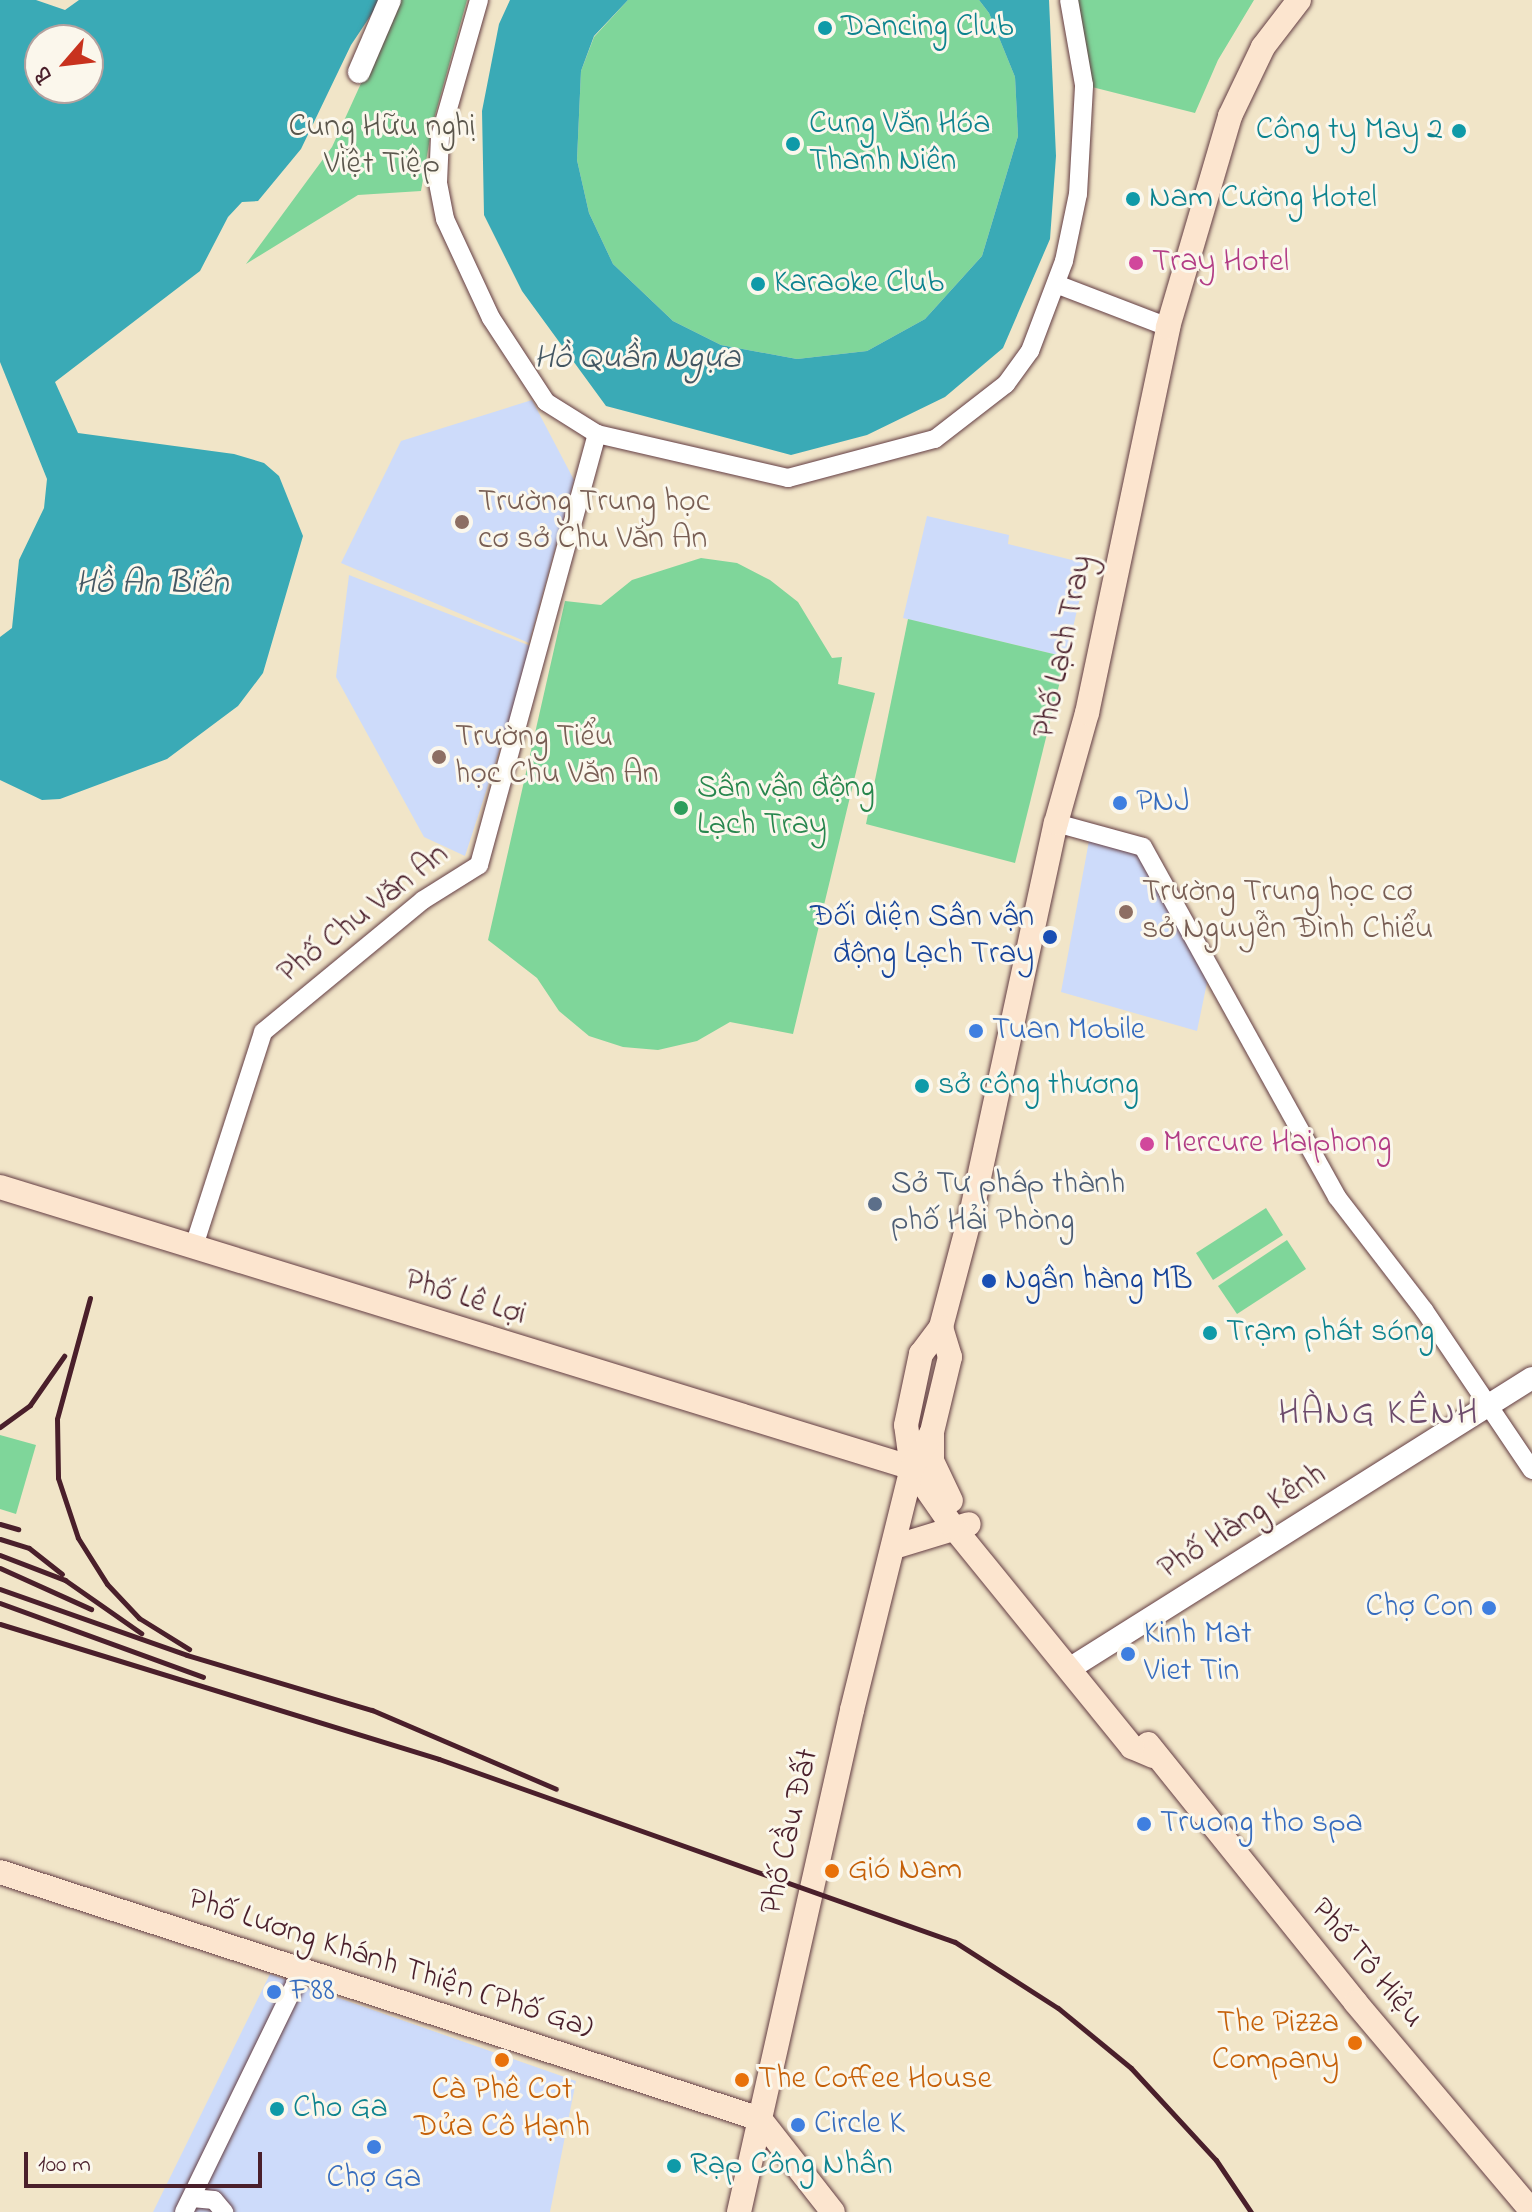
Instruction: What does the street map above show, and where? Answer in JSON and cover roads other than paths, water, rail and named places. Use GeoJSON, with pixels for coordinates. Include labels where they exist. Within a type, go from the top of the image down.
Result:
{"type":"FeatureCollection","features":[{"type":"Feature","properties":{"kind":"main road","name":"Phố Lạch Tray"},"geometry":{"type":"LineString","coordinates":[[912,1468],[907,1416],[921,1354],[941,1327],[1023,994],[1056,823],[1087,713],[1168,327],[1230,116],[1263,47],[1299,0]]}},
{"type":"Feature","properties":{"kind":"main road","name":"Phố Lê Lợi"},"geometry":{"type":"LineString","coordinates":[[0,1187],[912,1468]]}},
{"type":"Feature","properties":{"kind":"main road","name":"Phố Lạch Tray"},"geometry":{"type":"LineString","coordinates":[[912,1468],[932,1432],[950,1357],[941,1327]]}},
{"type":"Feature","properties":{"kind":"main road","name":"Phố Tô Hiệu"},"geometry":{"type":"LineString","coordinates":[[932,1432],[932,1461],[940,1486],[961,1526]]}},
{"type":"Feature","properties":{"kind":"main road","name":"Phố Tô Hiệu"},"geometry":{"type":"LineString","coordinates":[[912,1468],[1075,1665],[1144,1736],[1153,1756],[1532,2211]]}},
{"type":"Feature","properties":{"kind":"main road","name":"Phố Cầu Đất"},"geometry":{"type":"LineString","coordinates":[[739,2212],[834,1780],[912,1468]]}},
{"type":"Feature","properties":{"kind":"main road"},"geometry":{"type":"LineString","coordinates":[[894,1547],[961,1526]]}},
{"type":"Feature","properties":{"kind":"main road","name":"Phố Lương Khánh Thiện (Phố Ga)"},"geometry":{"type":"LineString","coordinates":[[0,1872],[760,2119]]}},
{"type":"Feature","properties":{"kind":"main road"},"geometry":{"type":"LineString","coordinates":[[760,2119],[833,2212]]}},
{"type":"Feature","properties":{"kind":"street"},"geometry":{"type":"LineString","coordinates":[[359,72],[390,0]]}},
{"type":"Feature","properties":{"kind":"street"},"geometry":{"type":"LineString","coordinates":[[479,0],[440,137],[438,183],[445,219],[491,318],[546,402],[597,434],[788,478],[935,439],[1006,384],[1030,351],[1056,284],[1078,194],[1084,85],[1069,0]]}},
{"type":"Feature","properties":{"kind":"street"},"geometry":{"type":"LineString","coordinates":[[1056,284],[1168,327]]}},
{"type":"Feature","properties":{"kind":"street","name":"Phố Chu Văn An"},"geometry":{"type":"LineString","coordinates":[[194,1246],[263,1032],[423,900],[479,865],[597,434]]}},
{"type":"Feature","properties":{"kind":"street"},"geometry":{"type":"LineString","coordinates":[[1056,823],[1143,847],[1337,1197],[1491,1406],[1532,1470]]}},
{"type":"Feature","properties":{"kind":"street","name":"Phố Hàng Kênh"},"geometry":{"type":"LineString","coordinates":[[1075,1665],[1532,1378]]}},
{"type":"Feature","properties":{"kind":"street"},"geometry":{"type":"LineString","coordinates":[[219,2206],[188,2205],[301,1972]]}},
{"type":"Feature","properties":{"kind":"street"},"geometry":{"type":"LineString","coordinates":[[202,2178],[219,2206]]}},
{"type":"Feature","properties":{"kind":"water","name":"Hồ An Biên"},"geometry":{"type":"Polygon","coordinates":[[[0,0],[36,0],[65,10],[79,0],[381,0],[351,45],[301,149],[258,201],[242,202],[228,217],[200,271],[55,382],[78,433],[234,454],[264,463],[279,476],[303,536],[263,673],[238,706],[167,759],[60,799],[42,800],[0,780],[0,637],[12,628],[19,560],[44,508],[47,479],[0,362],[0,0]]]}},
{"type":"Feature","properties":{"kind":"water","name":"Hồ Quần Ngựa"},"geometry":{"type":"Polygon","coordinates":[[[510,0],[628,0],[594,36],[581,71],[577,160],[589,213],[613,264],[673,321],[721,345],[797,359],[867,351],[925,319],[982,256],[1018,136],[1015,77],[989,13],[979,0],[1049,0],[1056,156],[1050,239],[1003,348],[945,397],[867,435],[791,455],[606,406],[522,291],[484,215],[482,111],[499,24],[510,0]]]}},
{"type":"Feature","properties":{"kind":"railway"},"geometry":{"type":"LineString","coordinates":[[90,1298],[57,1419],[58,1478],[78,1538],[107,1584],[139,1618],[189,1649]]}},
{"type":"Feature","properties":{"kind":"railway"},"geometry":{"type":"LineString","coordinates":[[0,1427],[30,1405],[64,1356]]}},
{"type":"Feature","properties":{"kind":"railway"},"geometry":{"type":"LineString","coordinates":[[0,1524],[18,1529]]}},
{"type":"Feature","properties":{"kind":"railway"},"geometry":{"type":"LineString","coordinates":[[0,1539],[29,1548],[62,1574]]}},
{"type":"Feature","properties":{"kind":"railway"},"geometry":{"type":"LineString","coordinates":[[0,1555],[65,1580],[141,1633]]}},
{"type":"Feature","properties":{"kind":"railway"},"geometry":{"type":"LineString","coordinates":[[0,1568],[91,1609]]}},
{"type":"Feature","properties":{"kind":"railway"},"geometry":{"type":"LineString","coordinates":[[0,1589],[187,1655],[372,1710],[556,1789]]}},
{"type":"Feature","properties":{"kind":"railway"},"geometry":{"type":"LineString","coordinates":[[0,1603],[203,1677]]}},
{"type":"Feature","properties":{"kind":"railway"},"geometry":{"type":"LineString","coordinates":[[0,1624],[439,1759],[955,1942],[1058,2008],[1131,2068],[1216,2160],[1251,2212]]}},
{"type":"Feature","properties":{"kind":"place","name":"Dancing Club"},"geometry":{"type":"Point","coordinates":[825,28]}},
{"type":"Feature","properties":{"kind":"place","name":"Công ty May 2"},"geometry":{"type":"Point","coordinates":[1459,131]}},
{"type":"Feature","properties":{"kind":"place","name":"Cung Văn Hóa Thanh Niên"},"geometry":{"type":"Point","coordinates":[793,144]}},
{"type":"Feature","properties":{"kind":"place","name":"Nam Cường Hotel"},"geometry":{"type":"Point","coordinates":[1133,199]}},
{"type":"Feature","properties":{"kind":"place","name":"Tray Hotel"},"geometry":{"type":"Point","coordinates":[1136,263]}},
{"type":"Feature","properties":{"kind":"place","name":"Karaoke Club"},"geometry":{"type":"Point","coordinates":[758,284]}},
{"type":"Feature","properties":{"kind":"place","name":"Trường Trung học cơ sở Chu Văn An"},"geometry":{"type":"Point","coordinates":[462,522]}},
{"type":"Feature","properties":{"kind":"place","name":"Trường Tiểu học Chu Văn An"},"geometry":{"type":"Point","coordinates":[439,757]}},
{"type":"Feature","properties":{"kind":"place","name":"PNJ"},"geometry":{"type":"Point","coordinates":[1120,803]}},
{"type":"Feature","properties":{"kind":"place","name":"Sân vận động Lạch Tray"},"geometry":{"type":"Point","coordinates":[681,808]}},
{"type":"Feature","properties":{"kind":"place","name":"Trường Trung học cơ sở Nguyễn Đình Chiểu"},"geometry":{"type":"Point","coordinates":[1126,912]}},
{"type":"Feature","properties":{"kind":"place","name":"Đối diện Sân vận động Lạch Tray"},"geometry":{"type":"Point","coordinates":[1050,937]}},
{"type":"Feature","properties":{"kind":"place","name":"Tuan Mobile"},"geometry":{"type":"Point","coordinates":[976,1031]}},
{"type":"Feature","properties":{"kind":"place","name":"sở công thương"},"geometry":{"type":"Point","coordinates":[922,1086]}},
{"type":"Feature","properties":{"kind":"place","name":"Mercure Haiphong"},"geometry":{"type":"Point","coordinates":[1147,1144]}},
{"type":"Feature","properties":{"kind":"place","name":"Sở Tư pháp thành phố Hải Phòng"},"geometry":{"type":"Point","coordinates":[875,1204]}},
{"type":"Feature","properties":{"kind":"place","name":"Ngân hàng MB"},"geometry":{"type":"Point","coordinates":[989,1281]}},
{"type":"Feature","properties":{"kind":"place","name":"Trạm phát sóng"},"geometry":{"type":"Point","coordinates":[1210,1333]}},
{"type":"Feature","properties":{"kind":"place","name":"Chợ Con"},"geometry":{"type":"Point","coordinates":[1489,1608]}},
{"type":"Feature","properties":{"kind":"place","name":"Kinh Mat Viet Tin"},"geometry":{"type":"Point","coordinates":[1128,1654]}},
{"type":"Feature","properties":{"kind":"place","name":"Truong tho spa"},"geometry":{"type":"Point","coordinates":[1144,1824]}},
{"type":"Feature","properties":{"kind":"place","name":"Gió Nam"},"geometry":{"type":"Point","coordinates":[832,1871]}},
{"type":"Feature","properties":{"kind":"place","name":"F88"},"geometry":{"type":"Point","coordinates":[274,1992]}},
{"type":"Feature","properties":{"kind":"place","name":"The Pizza Company"},"geometry":{"type":"Point","coordinates":[1355,2043]}},
{"type":"Feature","properties":{"kind":"place","name":"Cà Phê Cot Dửa Cô Hạnh"},"geometry":{"type":"Point","coordinates":[502,2060]}},
{"type":"Feature","properties":{"kind":"place","name":"The Coffee House"},"geometry":{"type":"Point","coordinates":[742,2080]}},
{"type":"Feature","properties":{"kind":"place","name":"Cho Ga"},"geometry":{"type":"Point","coordinates":[277,2109]}},
{"type":"Feature","properties":{"kind":"place","name":"Circle K"},"geometry":{"type":"Point","coordinates":[798,2125]}},
{"type":"Feature","properties":{"kind":"place","name":"Chợ Ga"},"geometry":{"type":"Point","coordinates":[374,2147]}},
{"type":"Feature","properties":{"kind":"place","name":"Rạp Công Nhân"},"geometry":{"type":"Point","coordinates":[674,2166]}},
{"type":"Feature","properties":{"kind":"district","name":"HÀNG KÊNH"},"geometry":{"type":"Point","coordinates":[1379,1415]}},
{"type":"Feature","properties":{"kind":"park label","name":"Cung Hữu nghị Việt Tiệp"},"geometry":{"type":"Point","coordinates":[382,148]}}]}
